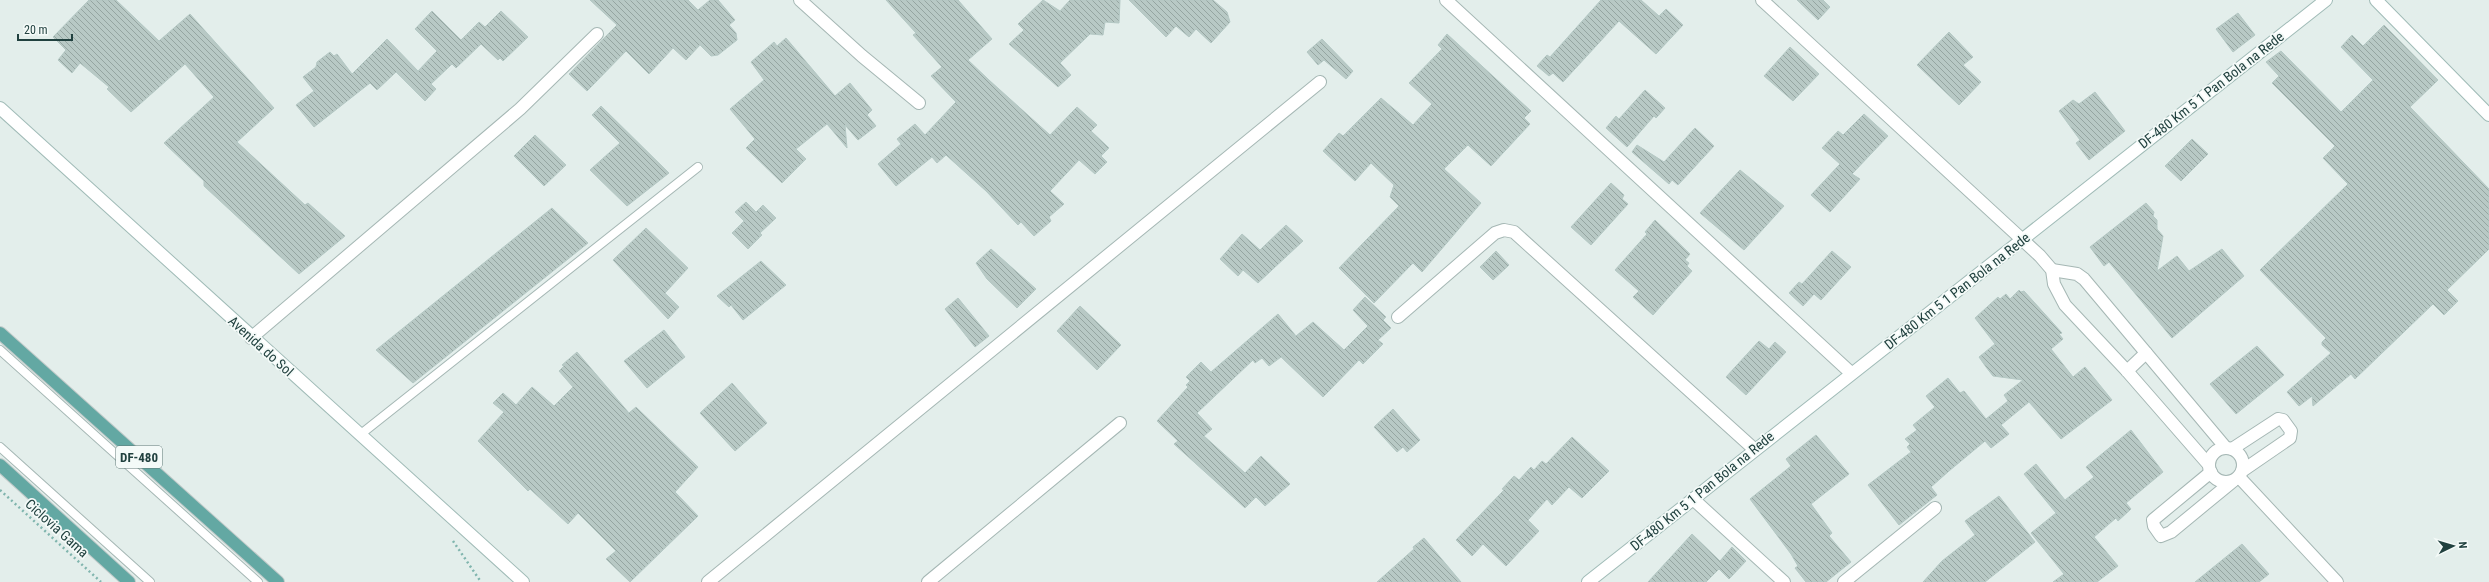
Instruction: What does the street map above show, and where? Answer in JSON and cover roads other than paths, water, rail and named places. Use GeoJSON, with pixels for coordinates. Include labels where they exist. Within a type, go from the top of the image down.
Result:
{"type":"FeatureCollection","features":[{"type":"Feature","properties":{"kind":"main road","name":"DF-480"},"geometry":{"type":"LineString","coordinates":[[0,332],[278,582]]}},
{"type":"Feature","properties":{"kind":"main road"},"geometry":{"type":"LineString","coordinates":[[0,466],[129,582]]}},
{"type":"Feature","properties":{"kind":"street"},"geometry":{"type":"LineString","coordinates":[[800,0],[862,56],[919,103]]}},
{"type":"Feature","properties":{"kind":"street"},"geometry":{"type":"LineString","coordinates":[[1446,0],[1851,374]]}},
{"type":"Feature","properties":{"kind":"street"},"geometry":{"type":"LineString","coordinates":[[1762,0],[2023,239],[2052,270],[2054,284],[2065,305],[2127,371],[2220,481],[2238,476]]}},
{"type":"Feature","properties":{"kind":"street","name":"DF-480 Km 5 1 Pan Bola na Rede"},"geometry":{"type":"LineString","coordinates":[[1588,582],[1754,449],[2326,0]]}},
{"type":"Feature","properties":{"kind":"street"},"geometry":{"type":"LineString","coordinates":[[2376,0],[2489,115]]}},
{"type":"Feature","properties":{"kind":"street"},"geometry":{"type":"LineString","coordinates":[[251,338],[520,109],[597,34]]}},
{"type":"Feature","properties":{"kind":"street"},"geometry":{"type":"LineString","coordinates":[[708,582],[1320,82]]}},
{"type":"Feature","properties":{"kind":"street","name":"Avenida do Sol"},"geometry":{"type":"LineString","coordinates":[[0,108],[251,338],[361,434],[523,582]]}},
{"type":"Feature","properties":{"kind":"street"},"geometry":{"type":"LineString","coordinates":[[1398,317],[1495,233],[1504,230],[1514,232],[1754,449]]}},
{"type":"Feature","properties":{"kind":"street"},"geometry":{"type":"LineString","coordinates":[[2052,270],[2077,274],[2084,279],[2146,354],[2229,448],[2242,458],[2238,476]]}},
{"type":"Feature","properties":{"kind":"street"},"geometry":{"type":"LineString","coordinates":[[2127,371],[2146,354]]}},
{"type":"Feature","properties":{"kind":"street"},"geometry":{"type":"LineString","coordinates":[[2278,419],[2283,420],[2291,431],[2290,438],[2238,476],[2171,532],[2161,536],[2154,526],[2153,520],[2210,468],[2214,453],[2229,448],[2278,419]]}},
{"type":"Feature","properties":{"kind":"street"},"geometry":{"type":"LineString","coordinates":[[928,582],[1120,423]]}},
{"type":"Feature","properties":{"kind":"street"},"geometry":{"type":"LineString","coordinates":[[2238,476],[2337,582]]}},
{"type":"Feature","properties":{"kind":"street"},"geometry":{"type":"LineString","coordinates":[[1693,499],[1784,582]]}},
{"type":"Feature","properties":{"kind":"street"},"geometry":{"type":"LineString","coordinates":[[1844,582],[1935,508]]}},
{"type":"Feature","properties":{"kind":"lane"},"geometry":{"type":"LineString","coordinates":[[361,434],[646,206],[698,167]]}},
{"type":"Feature","properties":{"kind":"lane"},"geometry":{"type":"LineString","coordinates":[[0,350],[258,582]]}},
{"type":"Feature","properties":{"kind":"lane"},"geometry":{"type":"LineString","coordinates":[[0,447],[150,582]]}}]}
